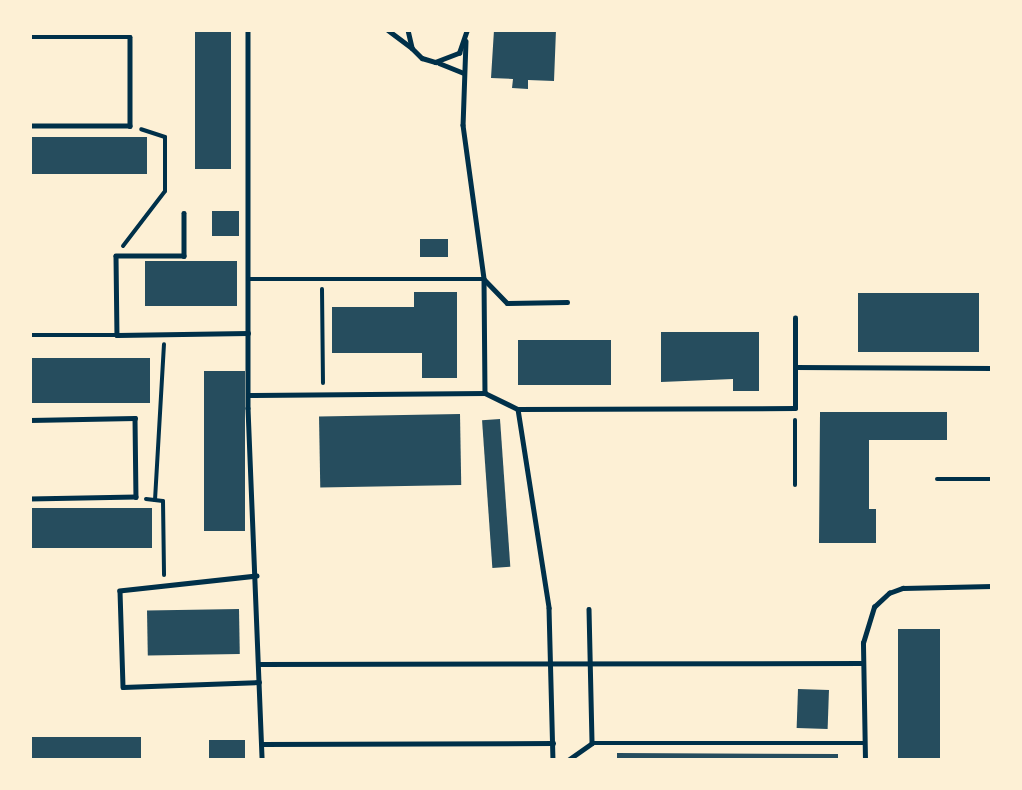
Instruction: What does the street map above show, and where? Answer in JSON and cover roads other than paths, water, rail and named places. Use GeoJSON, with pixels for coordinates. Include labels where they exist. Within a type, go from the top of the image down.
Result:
{"type":"FeatureCollection","features":[{"type":"Feature","properties":{"kind":"lane"},"geometry":{"type":"LineString","coordinates":[[248,30],[248,395],[257,576],[262,760]]}},
{"type":"Feature","properties":{"kind":"lane"},"geometry":{"type":"LineString","coordinates":[[388,30],[422,58],[464,73]]}},
{"type":"Feature","properties":{"kind":"lane"},"geometry":{"type":"LineString","coordinates":[[408,30],[412,48]]}},
{"type":"Feature","properties":{"kind":"lane"},"geometry":{"type":"LineString","coordinates":[[467,31],[463,125],[484,279],[485,393]]}},
{"type":"Feature","properties":{"kind":"lane"},"geometry":{"type":"LineString","coordinates":[[30,37],[130,37],[130,126],[30,126]]}},
{"type":"Feature","properties":{"kind":"lane"},"geometry":{"type":"LineString","coordinates":[[435,62],[459,53],[466,41]]}},
{"type":"Feature","properties":{"kind":"lane"},"geometry":{"type":"LineString","coordinates":[[117,335],[116,256],[184,256],[184,213]]}},
{"type":"Feature","properties":{"kind":"lane"},"geometry":{"type":"LineString","coordinates":[[248,279],[484,279],[507,303],[567,302]]}},
{"type":"Feature","properties":{"kind":"lane"},"geometry":{"type":"LineString","coordinates":[[248,395],[485,393],[518,409],[795,408],[795,318]]}},
{"type":"Feature","properties":{"kind":"lane"},"geometry":{"type":"LineString","coordinates":[[30,336],[248,333]]}},
{"type":"Feature","properties":{"kind":"lane"},"geometry":{"type":"LineString","coordinates":[[795,367],[992,368]]}},
{"type":"Feature","properties":{"kind":"lane"},"geometry":{"type":"LineString","coordinates":[[518,409],[549,608],[553,760]]}},
{"type":"Feature","properties":{"kind":"lane"},"geometry":{"type":"LineString","coordinates":[[30,420],[135,418],[136,497],[30,499]]}},
{"type":"Feature","properties":{"kind":"lane"},"geometry":{"type":"LineString","coordinates":[[937,479],[992,479]]}},
{"type":"Feature","properties":{"kind":"lane"},"geometry":{"type":"LineString","coordinates":[[257,576],[120,591],[123,687],[259,682]]}},
{"type":"Feature","properties":{"kind":"lane"},"geometry":{"type":"LineString","coordinates":[[865,760],[863,663],[867,623],[874,607],[889,593],[903,588],[992,586]]}},
{"type":"Feature","properties":{"kind":"lane"},"geometry":{"type":"LineString","coordinates":[[589,609],[592,743]]}},
{"type":"Feature","properties":{"kind":"lane"},"geometry":{"type":"LineString","coordinates":[[259,664],[863,663]]}},
{"type":"Feature","properties":{"kind":"lane"},"geometry":{"type":"LineString","coordinates":[[262,744],[553,743]]}},
{"type":"Feature","properties":{"kind":"lane"},"geometry":{"type":"LineString","coordinates":[[568,760],[592,743],[865,743]]}}]}
